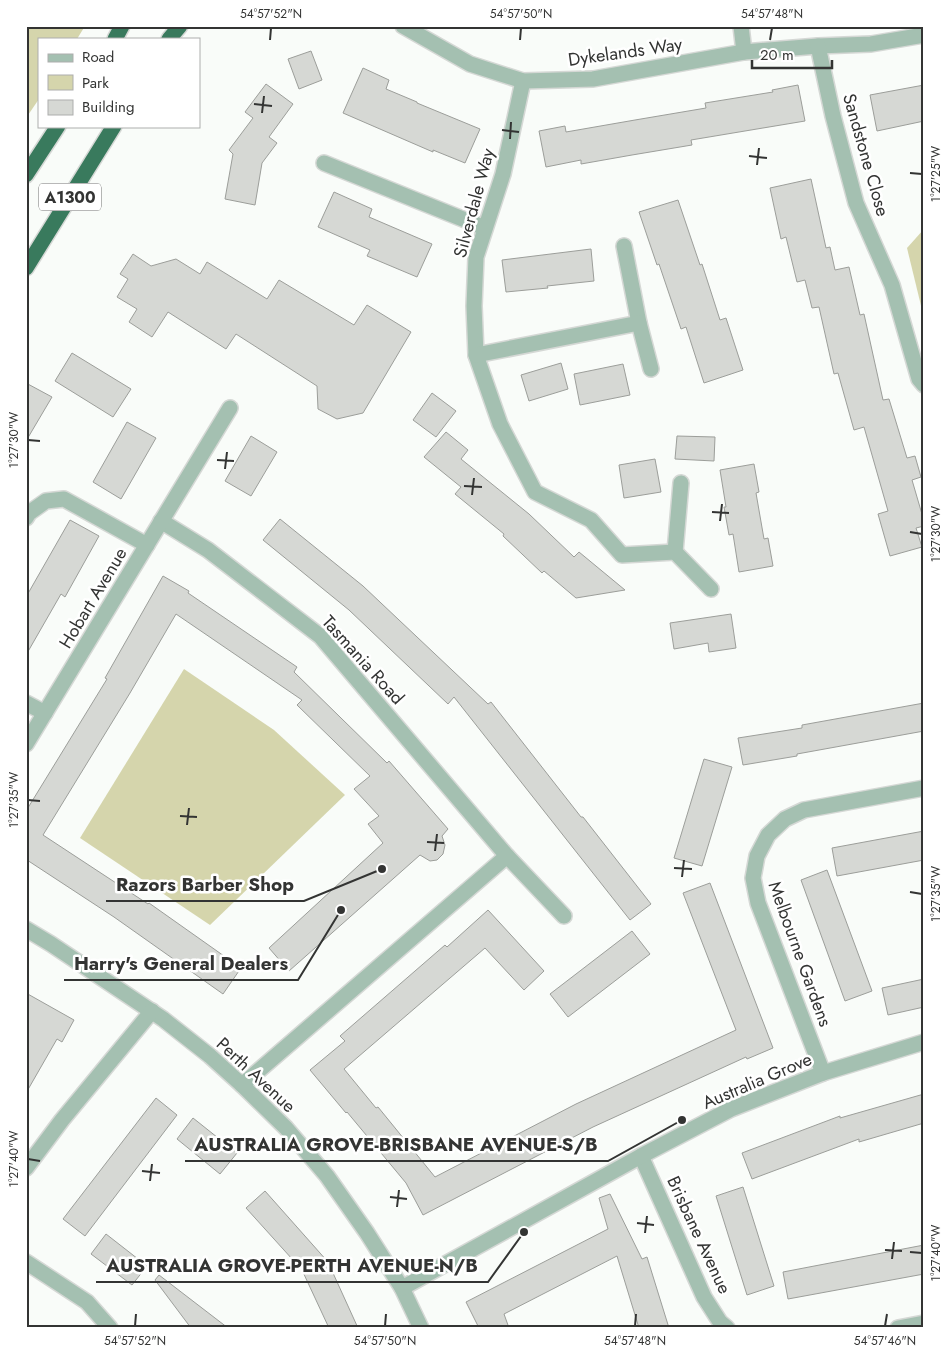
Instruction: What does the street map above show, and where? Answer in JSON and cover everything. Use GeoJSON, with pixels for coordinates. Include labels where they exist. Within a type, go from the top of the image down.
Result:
{"type":"FeatureCollection","features":[{"type":"Feature","properties":{"kind":"highway"},"geometry":{"type":"LineString","coordinates":[[116,38],[122,26]]}},
{"type":"Feature","properties":{"kind":"highway"},"geometry":{"type":"LineString","coordinates":[[170,38],[180,26]]}},
{"type":"Feature","properties":{"kind":"highway","name":"A1300"},"geometry":{"type":"LineString","coordinates":[[26,175],[57,128]]}},
{"type":"Feature","properties":{"kind":"highway","name":"A1300"},"geometry":{"type":"LineString","coordinates":[[26,268],[113,128]]}},
{"type":"Feature","properties":{"kind":"street","name":"Dykelands Way"},"geometry":{"type":"LineString","coordinates":[[403,26],[470,64],[522,81],[593,79],[744,52],[871,44],[924,35]]}},
{"type":"Feature","properties":{"kind":"street"},"geometry":{"type":"LineString","coordinates":[[741,26],[744,52]]}},
{"type":"Feature","properties":{"kind":"street","name":"Sandstone Close"},"geometry":{"type":"LineString","coordinates":[[818,46],[833,116],[856,203],[892,285],[919,379],[924,385]]}},
{"type":"Feature","properties":{"kind":"street","name":"Silverdale Way"},"geometry":{"type":"LineString","coordinates":[[522,81],[503,174],[476,258],[474,306],[476,355],[500,424],[535,492],[591,520],[622,555],[675,552]]}},
{"type":"Feature","properties":{"kind":"street"},"geometry":{"type":"LineString","coordinates":[[324,163],[485,228]]}},
{"type":"Feature","properties":{"kind":"street"},"geometry":{"type":"LineString","coordinates":[[624,246],[639,323],[651,369]]}},
{"type":"Feature","properties":{"kind":"street"},"geometry":{"type":"LineString","coordinates":[[476,355],[639,323]]}},
{"type":"Feature","properties":{"kind":"street"},"geometry":{"type":"LineString","coordinates":[[147,545],[230,408]]}},
{"type":"Feature","properties":{"kind":"street"},"geometry":{"type":"LineString","coordinates":[[681,483],[675,552],[711,589]]}},
{"type":"Feature","properties":{"kind":"street","name":"Hobart Avenue"},"geometry":{"type":"LineString","coordinates":[[26,518],[29,513],[46,501],[64,499],[147,545],[26,744]]}},
{"type":"Feature","properties":{"kind":"street","name":"Tasmania Road"},"geometry":{"type":"LineString","coordinates":[[161,521],[208,550],[320,636],[507,856],[564,916]]}},
{"type":"Feature","properties":{"kind":"street"},"geometry":{"type":"LineString","coordinates":[[26,703],[45,713]]}},
{"type":"Feature","properties":{"kind":"street","name":"Melbourne Gardens"},"geometry":{"type":"LineString","coordinates":[[823,1072],[758,903],[753,878],[757,856],[768,835],[785,819],[804,810],[924,788]]}},
{"type":"Feature","properties":{"kind":"street"},"geometry":{"type":"LineString","coordinates":[[242,1084],[507,856]]}},
{"type":"Feature","properties":{"kind":"street","name":"Perth Avenue"},"geometry":{"type":"LineString","coordinates":[[26,929],[152,1011],[210,1056],[242,1084],[286,1128],[327,1176],[367,1233],[402,1288],[422,1328]]}},
{"type":"Feature","properties":{"kind":"street"},"geometry":{"type":"LineString","coordinates":[[26,1168],[62,1120],[152,1011]]}},
{"type":"Feature","properties":{"kind":"street","name":"Australia Grove"},"geometry":{"type":"LineString","coordinates":[[402,1288],[731,1109],[823,1072],[924,1042]]}},
{"type":"Feature","properties":{"kind":"street","name":"Brisbane Avenue"},"geometry":{"type":"LineString","coordinates":[[642,1156],[704,1296],[720,1322],[727,1328]]}},
{"type":"Feature","properties":{"kind":"street"},"geometry":{"type":"LineString","coordinates":[[26,1262],[88,1302],[110,1328]]}},
{"type":"Feature","properties":{"kind":"street"},"geometry":{"type":"LineString","coordinates":[[898,1328],[924,1323]]}},
{"type":"Feature","properties":{"kind":"green space"},"geometry":{"type":"Polygon","coordinates":[[[26,26],[85,26],[78,38],[38,38],[38,100],[26,118],[26,26]]]}},
{"type":"Feature","properties":{"kind":"green space"},"geometry":{"type":"Polygon","coordinates":[[[924,229],[924,318],[907,248],[924,229]]]}},
{"type":"Feature","properties":{"kind":"green space"},"geometry":{"type":"Polygon","coordinates":[[[184,669],[274,730],[345,795],[210,925],[80,838],[184,669]]]}},
{"type":"Feature","properties":{"kind":"building"},"geometry":{"type":"Polygon","coordinates":[[[311,51],[322,80],[299,89],[288,59],[311,51]]]}},
{"type":"Feature","properties":{"kind":"building"},"geometry":{"type":"Polygon","coordinates":[[[363,68],[389,80],[386,89],[480,129],[465,163],[433,150],[433,152],[343,113],[363,68]]]}},
{"type":"Feature","properties":{"kind":"building"},"geometry":{"type":"Polygon","coordinates":[[[266,84],[293,104],[269,137],[277,143],[262,163],[255,205],[225,199],[233,154],[229,150],[253,118],[245,112],[266,84]]]}},
{"type":"Feature","properties":{"kind":"building"},"geometry":{"type":"Polygon","coordinates":[[[798,85],[805,121],[691,140],[692,145],[581,164],[581,160],[546,167],[539,131],[565,126],[566,132],[706,108],[705,103],[773,92],[772,90],[798,85]]]}},
{"type":"Feature","properties":{"kind":"building"},"geometry":{"type":"Polygon","coordinates":[[[924,85],[924,121],[877,131],[870,95],[924,85]]]}},
{"type":"Feature","properties":{"kind":"building"},"geometry":{"type":"Polygon","coordinates":[[[811,179],[826,248],[830,247],[835,270],[849,267],[860,315],[864,314],[883,400],[889,399],[907,458],[915,456],[921,477],[912,480],[924,521],[924,526],[916,528],[922,547],[890,556],[878,514],[888,511],[864,427],[854,430],[838,373],[834,374],[819,307],[812,308],[805,280],[797,282],[786,237],[781,239],[770,188],[811,179]]]}},
{"type":"Feature","properties":{"kind":"building"},"geometry":{"type":"Polygon","coordinates":[[[334,192],[372,209],[369,217],[432,244],[417,277],[367,256],[370,250],[318,227],[334,192]]]}},
{"type":"Feature","properties":{"kind":"building"},"geometry":{"type":"Polygon","coordinates":[[[678,200],[700,265],[702,264],[720,320],[726,318],[743,370],[704,383],[686,327],[681,329],[639,212],[678,200]]]}},
{"type":"Feature","properties":{"kind":"building"},"geometry":{"type":"Polygon","coordinates":[[[591,249],[594,281],[506,292],[502,260],[591,249]]]}},
{"type":"Feature","properties":{"kind":"building"},"geometry":{"type":"Polygon","coordinates":[[[133,254],[151,266],[176,259],[200,274],[207,262],[267,299],[279,280],[354,325],[367,305],[411,332],[363,413],[337,419],[318,409],[317,386],[236,334],[226,349],[168,312],[152,337],[129,322],[137,309],[117,297],[128,279],[120,274],[133,254]]]}},
{"type":"Feature","properties":{"kind":"building"},"geometry":{"type":"Polygon","coordinates":[[[72,353],[131,389],[113,417],[55,381],[72,353]]]}},
{"type":"Feature","properties":{"kind":"building"},"geometry":{"type":"Polygon","coordinates":[[[561,363],[568,389],[529,401],[521,375],[561,363]]]}},
{"type":"Feature","properties":{"kind":"building"},"geometry":{"type":"Polygon","coordinates":[[[623,364],[630,395],[580,405],[574,374],[623,364]]]}},
{"type":"Feature","properties":{"kind":"building"},"geometry":{"type":"Polygon","coordinates":[[[26,383],[52,397],[26,441],[26,383]]]}},
{"type":"Feature","properties":{"kind":"building"},"geometry":{"type":"Polygon","coordinates":[[[432,393],[456,411],[436,437],[413,420],[432,393]]]}},
{"type":"Feature","properties":{"kind":"building"},"geometry":{"type":"Polygon","coordinates":[[[127,422],[156,438],[121,499],[93,482],[127,422]]]}},
{"type":"Feature","properties":{"kind":"building"},"geometry":{"type":"Polygon","coordinates":[[[446,432],[468,450],[461,459],[529,514],[574,557],[579,552],[625,590],[576,598],[544,571],[542,573],[503,536],[504,534],[455,494],[461,487],[424,457],[446,432]]]}},
{"type":"Feature","properties":{"kind":"building"},"geometry":{"type":"Polygon","coordinates":[[[251,436],[277,452],[251,496],[225,481],[251,436]]]}},
{"type":"Feature","properties":{"kind":"building"},"geometry":{"type":"Polygon","coordinates":[[[677,436],[715,437],[714,461],[675,459],[677,436]]]}},
{"type":"Feature","properties":{"kind":"building"},"geometry":{"type":"Polygon","coordinates":[[[655,459],[661,492],[624,498],[619,465],[655,459]]]}},
{"type":"Feature","properties":{"kind":"building"},"geometry":{"type":"Polygon","coordinates":[[[754,464],[759,492],[756,493],[764,539],[768,538],[773,566],[739,572],[733,534],[729,535],[720,470],[754,464]]]}},
{"type":"Feature","properties":{"kind":"building"},"geometry":{"type":"Polygon","coordinates":[[[280,519],[363,586],[488,704],[491,702],[651,904],[630,920],[454,697],[448,704],[349,610],[263,540],[280,519]]]}},
{"type":"Feature","properties":{"kind":"building"},"geometry":{"type":"Polygon","coordinates":[[[70,520],[99,536],[65,597],[61,594],[26,655],[26,597],[70,520]]]}},
{"type":"Feature","properties":{"kind":"building"},"geometry":{"type":"Polygon","coordinates":[[[163,576],[189,591],[188,593],[297,667],[294,672],[387,763],[389,761],[448,829],[442,836],[445,845],[443,854],[437,860],[430,861],[420,855],[289,971],[269,948],[383,843],[368,824],[379,816],[354,789],[370,776],[297,705],[302,700],[176,614],[43,835],[149,903],[241,968],[223,994],[114,917],[26,861],[26,811],[107,679],[105,678],[163,576]]]}},
{"type":"Feature","properties":{"kind":"building"},"geometry":{"type":"Polygon","coordinates":[[[731,614],[736,648],[709,652],[708,643],[674,649],[670,623],[731,614]]]}},
{"type":"Feature","properties":{"kind":"building"},"geometry":{"type":"Polygon","coordinates":[[[924,703],[924,731],[743,765],[738,738],[802,728],[802,725],[924,703]]]}},
{"type":"Feature","properties":{"kind":"building"},"geometry":{"type":"Polygon","coordinates":[[[704,759],[732,767],[702,866],[674,858],[704,759]]]}},
{"type":"Feature","properties":{"kind":"building"},"geometry":{"type":"Polygon","coordinates":[[[924,831],[924,860],[837,876],[832,848],[924,831]]]}},
{"type":"Feature","properties":{"kind":"building"},"geometry":{"type":"Polygon","coordinates":[[[827,870],[872,991],[845,1001],[801,880],[827,870]]]}},
{"type":"Feature","properties":{"kind":"building"},"geometry":{"type":"Polygon","coordinates":[[[710,883],[773,1048],[747,1059],[746,1057],[593,1127],[423,1215],[406,1183],[310,1070],[345,1041],[340,1036],[445,945],[447,947],[488,910],[544,971],[524,990],[485,948],[344,1069],[376,1108],[378,1107],[435,1177],[576,1104],[736,1030],[683,893],[710,883]]]}},
{"type":"Feature","properties":{"kind":"building"},"geometry":{"type":"Polygon","coordinates":[[[632,931],[650,954],[568,1017],[550,994],[632,931]]]}},
{"type":"Feature","properties":{"kind":"building"},"geometry":{"type":"Polygon","coordinates":[[[924,979],[924,1007],[888,1015],[882,988],[924,979]]]}},
{"type":"Feature","properties":{"kind":"building"},"geometry":{"type":"Polygon","coordinates":[[[26,993],[74,1020],[62,1042],[57,1039],[26,1093],[26,993]]]}},
{"type":"Feature","properties":{"kind":"building"},"geometry":{"type":"Polygon","coordinates":[[[924,1094],[924,1123],[859,1142],[859,1139],[752,1179],[742,1153],[840,1116],[840,1118],[924,1094]]]}},
{"type":"Feature","properties":{"kind":"building"},"geometry":{"type":"Polygon","coordinates":[[[156,1098],[177,1115],[85,1236],[63,1219],[156,1098]]]}},
{"type":"Feature","properties":{"kind":"building"},"geometry":{"type":"Polygon","coordinates":[[[193,1118],[237,1153],[220,1174],[177,1139],[193,1118]]]}},
{"type":"Feature","properties":{"kind":"building"},"geometry":{"type":"Polygon","coordinates":[[[743,1187],[774,1286],[747,1295],[716,1196],[743,1187]]]}},
{"type":"Feature","properties":{"kind":"building"},"geometry":{"type":"Polygon","coordinates":[[[265,1191],[328,1262],[358,1328],[329,1328],[302,1270],[246,1208],[265,1191]]]}},
{"type":"Feature","properties":{"kind":"building"},"geometry":{"type":"Polygon","coordinates":[[[610,1194],[642,1259],[647,1257],[669,1328],[639,1328],[617,1256],[504,1314],[509,1328],[479,1328],[466,1302],[608,1229],[599,1198],[610,1194]]]}},
{"type":"Feature","properties":{"kind":"building"},"geometry":{"type":"Polygon","coordinates":[[[106,1234],[147,1266],[132,1285],[91,1254],[106,1234]]]}},
{"type":"Feature","properties":{"kind":"building"},"geometry":{"type":"Polygon","coordinates":[[[924,1245],[924,1274],[788,1299],[783,1272],[924,1245]]]}},
{"type":"Feature","properties":{"kind":"building"},"geometry":{"type":"Polygon","coordinates":[[[159,1275],[228,1328],[191,1328],[155,1280],[159,1275]]]}},
{"type":"Feature","properties":{"kind":"place","name":"Razors Barber Shop"},"geometry":{"type":"Point","coordinates":[382,869]}},
{"type":"Feature","properties":{"kind":"place","name":"Harry's General Dealers"},"geometry":{"type":"Point","coordinates":[341,910]}},
{"type":"Feature","properties":{"kind":"place","name":"AUSTRALIA GROVE-BRISBANE AVENUE-S/B"},"geometry":{"type":"Point","coordinates":[682,1120]}},
{"type":"Feature","properties":{"kind":"place","name":"AUSTRALIA GROVE-PERTH AVENUE-N/B"},"geometry":{"type":"Point","coordinates":[524,1232]}}]}
